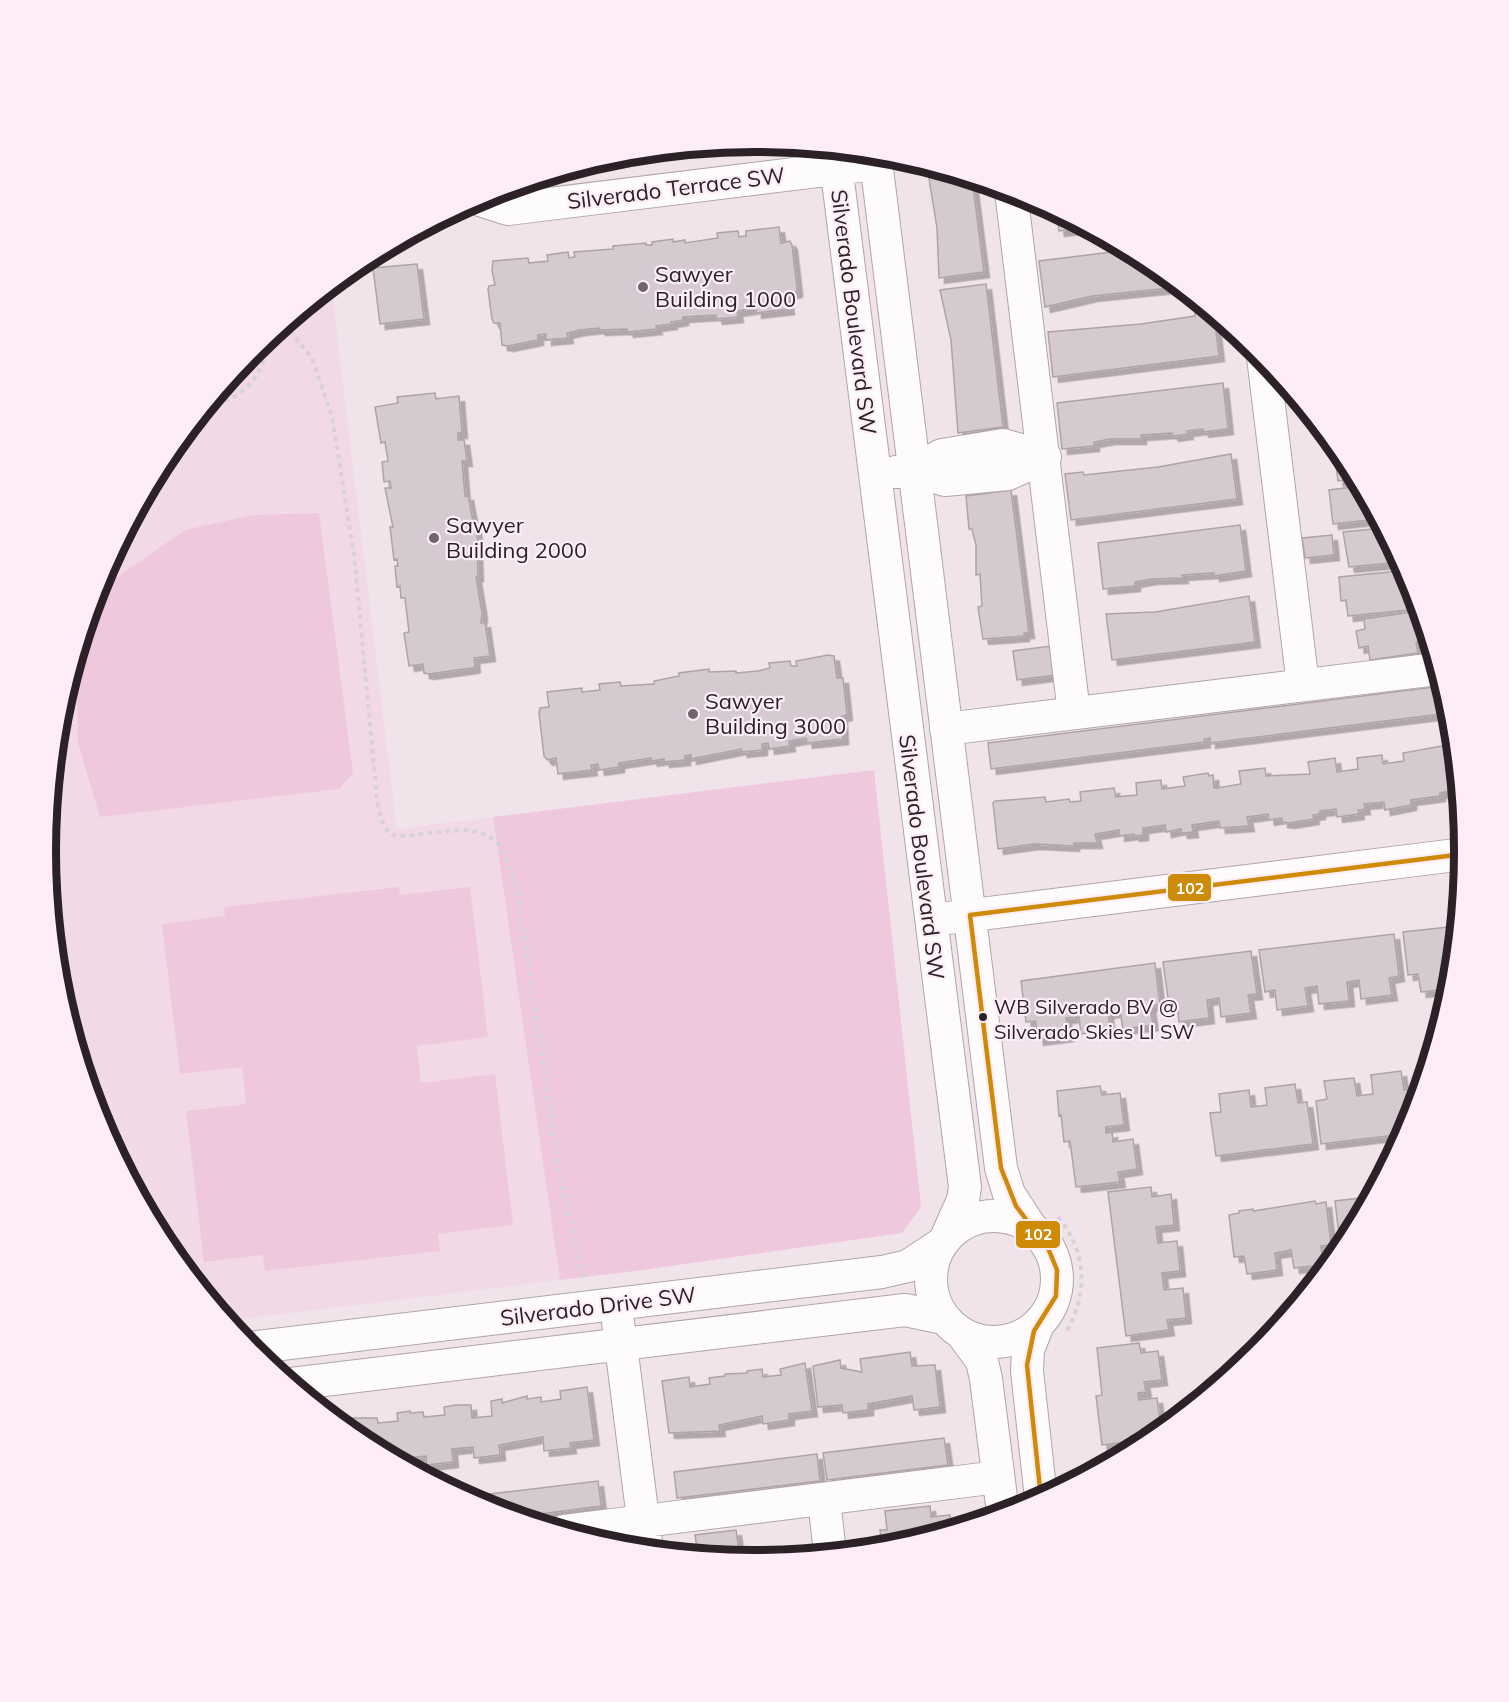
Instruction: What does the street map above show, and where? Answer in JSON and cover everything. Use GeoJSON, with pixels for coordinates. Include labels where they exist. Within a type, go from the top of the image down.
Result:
{"type":"FeatureCollection","features":[{"type":"Feature","properties":{"kind":"street","name":"Silverado Terrace SW"},"geometry":{"type":"LineString","coordinates":[[491,204],[508,209],[835,159],[852,159]]}},
{"type":"Feature","properties":{"kind":"street","name":"Silverado Boulevard SW"},"geometry":{"type":"LineString","coordinates":[[835,159],[965,1187],[963,1200],[944,1241]]}},
{"type":"Feature","properties":{"kind":"street","name":"Silverado Boulevard SW"},"geometry":{"type":"LineString","coordinates":[[876,163],[1001,1168],[1009,1194],[1030,1226]]}},
{"type":"Feature","properties":{"kind":"street"},"geometry":{"type":"LineString","coordinates":[[1012,201],[1045,457],[1074,713]]}},
{"type":"Feature","properties":{"kind":"street"},"geometry":{"type":"LineString","coordinates":[[1265,374],[1303,685]]}},
{"type":"Feature","properties":{"kind":"street"},"geometry":{"type":"LineString","coordinates":[[874,475],[914,470],[942,455],[1003,445],[1045,457]]}},
{"type":"Feature","properties":{"kind":"street"},"geometry":{"type":"LineString","coordinates":[[946,729],[1430,670]]}},
{"type":"Feature","properties":{"kind":"street"},"geometry":{"type":"LineString","coordinates":[[930,920],[1454,855]]}},
{"type":"Feature","properties":{"kind":"street"},"geometry":{"type":"LineString","coordinates":[[953,1326],[981,1342],[1001,1343],[1020,1338],[1037,1327],[1049,1312],[1057,1294],[1058,1275],[1054,1256],[1044,1239],[1030,1226],[1014,1218],[995,1215],[977,1217],[961,1225],[944,1241],[933,1263],[931,1282],[934,1301],[953,1326],[982,1361],[987,1379],[1002,1504]]}},
{"type":"Feature","properties":{"kind":"street","name":"Silverado Drive SW"},"geometry":{"type":"LineString","coordinates":[[262,1346],[882,1272],[908,1266],[944,1241]]}},
{"type":"Feature","properties":{"kind":"street"},"geometry":{"type":"LineString","coordinates":[[616,1304],[645,1536]]}},
{"type":"Feature","properties":{"kind":"street","name":"Silverado Drive SW"},"geometry":{"type":"LineString","coordinates":[[301,1383],[905,1310],[953,1326]]}},
{"type":"Feature","properties":{"kind":"street"},"geometry":{"type":"LineString","coordinates":[[1037,1327],[1029,1350],[1027,1371],[1040,1489]]}},
{"type":"Feature","properties":{"kind":"street"},"geometry":{"type":"LineString","coordinates":[[604,1533],[645,1536],[824,1500],[999,1477]]}},
{"type":"Feature","properties":{"kind":"street"},"geometry":{"type":"LineString","coordinates":[[824,1500],[829,1546]]}},
{"type":"Feature","properties":{"kind":"path"},"geometry":{"type":"LineString","coordinates":[[289,330],[312,358],[332,417],[354,554],[378,809],[384,826],[392,835],[405,837],[466,830],[488,834],[503,851],[517,889],[560,1178],[586,1287]]}},
{"type":"Feature","properties":{"kind":"path"},"geometry":{"type":"LineString","coordinates":[[219,402],[233,398],[249,387],[267,350]]}},
{"type":"Feature","properties":{"kind":"path"},"geometry":{"type":"LineString","coordinates":[[585,1280],[597,1278]]}},
{"type":"Feature","properties":{"kind":"shaded area"},"geometry":{"type":"Polygon","coordinates":[[[734,152],[587,173],[663,158],[734,152]]]}},
{"type":"Feature","properties":{"kind":"shaded area"},"geometry":{"type":"Polygon","coordinates":[[[332,294],[397,829],[493,817],[560,1280],[236,1320],[200,1277],[149,1201],[109,1118],[79,1032],[61,942],[57,897],[57,805],[61,760],[69,715],[79,670],[93,626],[109,584],[149,501],[200,425],[260,357],[332,294]]]}},
{"type":"Feature","properties":{"kind":"shaded area"},"geometry":{"type":"Polygon","coordinates":[[[319,513],[353,773],[339,789],[100,817],[78,743],[76,681],[93,626],[113,580],[185,530],[253,515],[319,513]]]}},
{"type":"Feature","properties":{"kind":"shaded area"},"geometry":{"type":"Polygon","coordinates":[[[874,770],[921,1207],[902,1233],[560,1280],[493,817],[874,770]]]}},
{"type":"Feature","properties":{"kind":"shaded area"},"geometry":{"type":"Polygon","coordinates":[[[399,887],[400,895],[470,887],[488,1037],[417,1046],[421,1083],[495,1074],[513,1225],[438,1234],[440,1251],[265,1271],[263,1255],[204,1262],[186,1111],[246,1104],[242,1067],[180,1074],[162,924],[225,916],[224,907],[399,887]]]}},
{"type":"Feature","properties":{"kind":"building"},"geometry":{"type":"Polygon","coordinates":[[[928,174],[973,187],[984,272],[939,278],[937,228],[928,174]]]}},
{"type":"Feature","properties":{"kind":"building"},"geometry":{"type":"Polygon","coordinates":[[[1057,221],[1074,229],[1059,231],[1057,221]]]}},
{"type":"Feature","properties":{"kind":"building","name":"Sawyer Building 1000"},"geometry":{"type":"Polygon","coordinates":[[[779,227],[781,243],[790,241],[792,245],[797,292],[787,294],[789,309],[756,313],[756,308],[737,311],[738,317],[717,319],[716,315],[683,317],[683,320],[671,322],[672,324],[656,326],[657,329],[628,332],[627,329],[600,330],[599,328],[567,333],[568,338],[546,340],[546,334],[538,335],[538,340],[508,346],[502,345],[500,323],[494,323],[492,319],[488,289],[489,286],[495,285],[493,261],[528,258],[529,263],[548,261],[547,255],[568,252],[569,258],[575,257],[574,252],[613,249],[613,246],[646,243],[646,245],[652,245],[652,242],[673,239],[673,242],[685,240],[685,243],[718,238],[717,233],[738,231],[739,237],[746,236],[746,231],[779,227]]]}},
{"type":"Feature","properties":{"kind":"building"},"geometry":{"type":"Polygon","coordinates":[[[1113,252],[1169,288],[1092,296],[1045,307],[1039,261],[1113,252]]]}},
{"type":"Feature","properties":{"kind":"building"},"geometry":{"type":"Polygon","coordinates":[[[417,264],[424,319],[380,324],[373,268],[417,264]]]}},
{"type":"Feature","properties":{"kind":"building"},"geometry":{"type":"Polygon","coordinates":[[[986,284],[1003,427],[958,433],[951,340],[940,290],[986,284]]]}},
{"type":"Feature","properties":{"kind":"building"},"geometry":{"type":"Polygon","coordinates":[[[1200,312],[1215,325],[1219,356],[1053,377],[1048,332],[1141,324],[1195,316],[1195,313],[1200,312]]]}},
{"type":"Feature","properties":{"kind":"building"},"geometry":{"type":"Polygon","coordinates":[[[1223,383],[1228,429],[1187,431],[1188,434],[1173,436],[1172,433],[1141,435],[1141,439],[1110,439],[1094,442],[1094,446],[1062,449],[1057,403],[1223,383]]]}},
{"type":"Feature","properties":{"kind":"building","name":"Sawyer Building 2000"},"geometry":{"type":"Polygon","coordinates":[[[435,393],[436,399],[459,396],[462,433],[458,433],[458,440],[464,440],[467,461],[462,461],[465,496],[468,495],[473,522],[475,522],[479,549],[477,550],[478,576],[476,577],[482,613],[481,623],[485,622],[490,656],[474,658],[475,667],[472,668],[429,674],[424,673],[423,664],[409,666],[404,633],[409,632],[405,598],[401,598],[400,586],[397,587],[395,566],[398,566],[397,559],[394,560],[390,527],[393,527],[385,488],[391,488],[390,481],[384,482],[382,462],[388,461],[385,442],[381,443],[375,407],[398,403],[397,397],[435,393]]]}},
{"type":"Feature","properties":{"kind":"building"},"geometry":{"type":"Polygon","coordinates":[[[1231,454],[1237,499],[1071,520],[1065,474],[1083,472],[1084,475],[1158,467],[1231,454]]]}},
{"type":"Feature","properties":{"kind":"building"},"geometry":{"type":"Polygon","coordinates":[[[1336,462],[1346,480],[1338,481],[1336,462]]]}},
{"type":"Feature","properties":{"kind":"building"},"geometry":{"type":"Polygon","coordinates":[[[1351,487],[1369,520],[1333,524],[1329,490],[1351,487]]]}},
{"type":"Feature","properties":{"kind":"building"},"geometry":{"type":"Polygon","coordinates":[[[1011,490],[1029,633],[1024,633],[1024,636],[983,639],[978,607],[982,606],[980,574],[976,575],[976,545],[972,529],[969,529],[966,496],[1011,490]]]}},
{"type":"Feature","properties":{"kind":"building"},"geometry":{"type":"Polygon","coordinates":[[[1240,525],[1246,571],[1214,576],[1214,573],[1182,575],[1183,578],[1151,579],[1135,582],[1135,586],[1103,589],[1098,543],[1240,525]]]}},
{"type":"Feature","properties":{"kind":"building"},"geometry":{"type":"Polygon","coordinates":[[[1374,529],[1391,563],[1349,567],[1343,532],[1374,529]]]}},
{"type":"Feature","properties":{"kind":"building"},"geometry":{"type":"Polygon","coordinates":[[[1332,535],[1334,555],[1305,558],[1302,538],[1332,535]]]}},
{"type":"Feature","properties":{"kind":"building"},"geometry":{"type":"Polygon","coordinates":[[[1394,571],[1410,610],[1348,616],[1346,600],[1341,601],[1339,577],[1394,571]]]}},
{"type":"Feature","properties":{"kind":"building"},"geometry":{"type":"Polygon","coordinates":[[[1249,596],[1255,642],[1112,660],[1106,614],[1155,612],[1249,596]]]}},
{"type":"Feature","properties":{"kind":"building"},"geometry":{"type":"Polygon","coordinates":[[[1411,612],[1421,641],[1416,642],[1418,653],[1370,660],[1368,646],[1359,648],[1356,631],[1365,629],[1364,619],[1411,612]]]}},
{"type":"Feature","properties":{"kind":"building"},"geometry":{"type":"Polygon","coordinates":[[[1051,646],[1055,675],[1017,680],[1013,651],[1051,646]]]}},
{"type":"Feature","properties":{"kind":"building","name":"Sawyer Building 3000"},"geometry":{"type":"Polygon","coordinates":[[[834,656],[837,678],[843,678],[847,715],[842,716],[843,739],[807,743],[806,738],[789,741],[790,746],[769,749],[768,743],[762,744],[762,750],[742,752],[741,749],[691,759],[691,755],[685,756],[685,760],[664,762],[664,759],[652,761],[651,758],[619,763],[619,767],[599,770],[598,764],[591,765],[592,770],[558,774],[556,758],[547,760],[544,756],[539,713],[540,708],[549,707],[547,692],[582,688],[582,692],[600,690],[599,684],[620,682],[621,686],[654,684],[654,681],[679,676],[679,673],[709,669],[709,672],[758,671],[770,668],[769,663],[790,661],[791,666],[797,666],[796,661],[834,656]]]}},
{"type":"Feature","properties":{"kind":"building"},"geometry":{"type":"Polygon","coordinates":[[[1434,687],[1440,714],[1210,743],[1210,738],[1204,739],[1205,742],[991,769],[988,743],[1434,687]]]}},
{"type":"Feature","properties":{"kind":"building"},"geometry":{"type":"Polygon","coordinates":[[[1445,745],[1451,791],[1440,793],[1440,796],[1411,800],[1411,805],[1385,810],[1384,802],[1364,804],[1365,809],[1358,810],[1359,814],[1337,817],[1336,809],[1320,811],[1320,814],[1313,815],[1314,819],[1289,823],[1282,822],[1282,818],[1269,820],[1268,814],[1247,817],[1249,826],[1220,828],[1219,821],[1192,825],[1193,832],[1182,833],[1181,829],[1166,832],[1165,825],[1143,828],[1143,835],[1119,836],[1119,830],[1095,834],[1097,843],[1074,843],[1074,846],[1034,844],[998,849],[993,803],[995,801],[1045,797],[1046,802],[1069,799],[1070,802],[1081,801],[1080,792],[1114,788],[1116,797],[1137,795],[1136,783],[1161,780],[1162,789],[1185,786],[1183,777],[1208,773],[1209,776],[1213,775],[1214,788],[1217,788],[1241,784],[1239,771],[1265,768],[1266,776],[1310,774],[1308,762],[1335,758],[1337,772],[1358,769],[1357,758],[1382,755],[1383,764],[1404,761],[1403,753],[1445,745]]]}},
{"type":"Feature","properties":{"kind":"building"},"geometry":{"type":"Polygon","coordinates":[[[1449,927],[1439,990],[1421,992],[1418,974],[1408,975],[1403,932],[1449,927]]]}},
{"type":"Feature","properties":{"kind":"building"},"geometry":{"type":"Polygon","coordinates":[[[1394,934],[1399,976],[1389,978],[1392,995],[1361,999],[1359,980],[1347,982],[1349,1001],[1319,1004],[1317,986],[1305,988],[1308,1006],[1277,1010],[1275,990],[1265,992],[1259,950],[1394,934]]]}},
{"type":"Feature","properties":{"kind":"building"},"geometry":{"type":"Polygon","coordinates":[[[1251,951],[1257,994],[1248,995],[1251,1013],[1221,1017],[1219,998],[1207,1000],[1209,1018],[1179,1022],[1177,1004],[1169,1005],[1163,962],[1251,951]]]}},
{"type":"Feature","properties":{"kind":"building"},"geometry":{"type":"Polygon","coordinates":[[[1155,963],[1160,1005],[1150,1006],[1153,1025],[1123,1029],[1120,1011],[1108,1013],[1110,1030],[1081,1034],[1079,1017],[1066,1018],[1068,1036],[1038,1040],[1036,1021],[1026,1022],[1021,981],[1155,963]]]}},
{"type":"Feature","properties":{"kind":"building"},"geometry":{"type":"Polygon","coordinates":[[[1401,1071],[1404,1090],[1411,1089],[1392,1135],[1321,1144],[1316,1101],[1327,1099],[1324,1081],[1354,1078],[1357,1096],[1373,1094],[1371,1075],[1401,1071]]]}},
{"type":"Feature","properties":{"kind":"building"},"geometry":{"type":"Polygon","coordinates":[[[1295,1084],[1298,1103],[1307,1102],[1313,1144],[1216,1156],[1210,1113],[1221,1112],[1219,1094],[1249,1090],[1251,1107],[1267,1105],[1265,1088],[1295,1084]]]}},
{"type":"Feature","properties":{"kind":"building"},"geometry":{"type":"Polygon","coordinates":[[[1100,1086],[1102,1095],[1120,1093],[1124,1125],[1106,1127],[1106,1133],[1112,1132],[1113,1142],[1133,1139],[1137,1169],[1118,1172],[1120,1182],[1076,1187],[1070,1141],[1064,1142],[1057,1091],[1100,1086]]]}},
{"type":"Feature","properties":{"kind":"building"},"geometry":{"type":"Polygon","coordinates":[[[1151,1187],[1152,1197],[1171,1194],[1174,1225],[1156,1227],[1158,1243],[1177,1241],[1180,1271],[1162,1273],[1164,1290],[1183,1288],[1186,1318],[1167,1320],[1169,1330],[1126,1336],[1108,1192],[1151,1187]]]}},
{"type":"Feature","properties":{"kind":"building"},"geometry":{"type":"Polygon","coordinates":[[[1362,1198],[1339,1234],[1335,1201],[1362,1198]]]}},
{"type":"Feature","properties":{"kind":"building"},"geometry":{"type":"Polygon","coordinates":[[[1315,1201],[1316,1204],[1326,1202],[1331,1245],[1321,1246],[1322,1258],[1317,1266],[1294,1268],[1291,1250],[1275,1253],[1277,1270],[1247,1274],[1244,1256],[1234,1257],[1229,1215],[1239,1213],[1239,1211],[1253,1209],[1253,1211],[1315,1201]]]}},
{"type":"Feature","properties":{"kind":"building"},"geometry":{"type":"Polygon","coordinates":[[[1139,1343],[1141,1353],[1158,1351],[1162,1380],[1144,1382],[1146,1392],[1138,1393],[1139,1400],[1157,1398],[1160,1420],[1127,1442],[1102,1445],[1096,1396],[1102,1395],[1097,1348],[1139,1343]]]}},
{"type":"Feature","properties":{"kind":"building"},"geometry":{"type":"Polygon","coordinates":[[[910,1352],[912,1366],[935,1365],[940,1407],[914,1410],[912,1396],[868,1404],[868,1410],[843,1413],[842,1405],[818,1407],[813,1366],[840,1360],[841,1368],[862,1372],[860,1359],[910,1352]]]}},
{"type":"Feature","properties":{"kind":"building"},"geometry":{"type":"Polygon","coordinates":[[[805,1363],[812,1411],[789,1414],[789,1420],[763,1424],[762,1416],[719,1425],[720,1431],[669,1433],[662,1381],[689,1377],[690,1387],[710,1384],[709,1378],[725,1376],[725,1374],[747,1373],[747,1371],[762,1369],[763,1377],[781,1375],[780,1369],[805,1363]]]}},
{"type":"Feature","properties":{"kind":"building"},"geometry":{"type":"Polygon","coordinates":[[[587,1387],[594,1440],[570,1443],[571,1448],[544,1451],[543,1437],[499,1445],[500,1455],[474,1458],[473,1447],[452,1449],[453,1462],[427,1465],[426,1456],[408,1458],[350,1421],[350,1418],[377,1418],[378,1423],[398,1421],[397,1413],[410,1411],[410,1413],[423,1412],[424,1417],[445,1415],[444,1407],[456,1405],[471,1405],[472,1418],[492,1416],[491,1401],[502,1399],[502,1403],[527,1396],[527,1399],[541,1397],[541,1402],[561,1399],[560,1391],[587,1387]]]}},
{"type":"Feature","properties":{"kind":"building"},"geometry":{"type":"Polygon","coordinates":[[[944,1438],[948,1465],[827,1480],[823,1453],[944,1438]]]}},
{"type":"Feature","properties":{"kind":"building"},"geometry":{"type":"Polygon","coordinates":[[[817,1454],[820,1481],[677,1498],[674,1472],[817,1454]]]}},
{"type":"Feature","properties":{"kind":"building"},"geometry":{"type":"Polygon","coordinates":[[[598,1481],[601,1506],[535,1515],[482,1495],[598,1481]]]}},
{"type":"Feature","properties":{"kind":"building"},"geometry":{"type":"Polygon","coordinates":[[[930,1506],[931,1517],[950,1515],[950,1521],[881,1539],[880,1530],[887,1530],[885,1511],[930,1506]]]}},
{"type":"Feature","properties":{"kind":"building"},"geometry":{"type":"Polygon","coordinates":[[[736,1530],[739,1550],[697,1548],[695,1535],[736,1530]]]}},
{"type":"Feature","properties":{"kind":"transit line","name":"102"},"geometry":{"type":"LineString","coordinates":[[1040,1489],[1027,1365],[1034,1331],[1056,1296],[1057,1270],[1048,1248],[1016,1206],[1001,1168],[970,915],[1454,855]]}},
{"type":"Feature","properties":{"kind":"place","name":"Sawyer Building 1000"},"geometry":{"type":"Point","coordinates":[643,287]}},
{"type":"Feature","properties":{"kind":"place","name":"Sawyer Building 2000"},"geometry":{"type":"Point","coordinates":[434,538]}},
{"type":"Feature","properties":{"kind":"place","name":"Sawyer Building 3000"},"geometry":{"type":"Point","coordinates":[693,714]}},
{"type":"Feature","properties":{"kind":"place","name":"WB Silverado BV @ Silverado Skies LI SW"},"geometry":{"type":"Point","coordinates":[983,1017]}}]}
